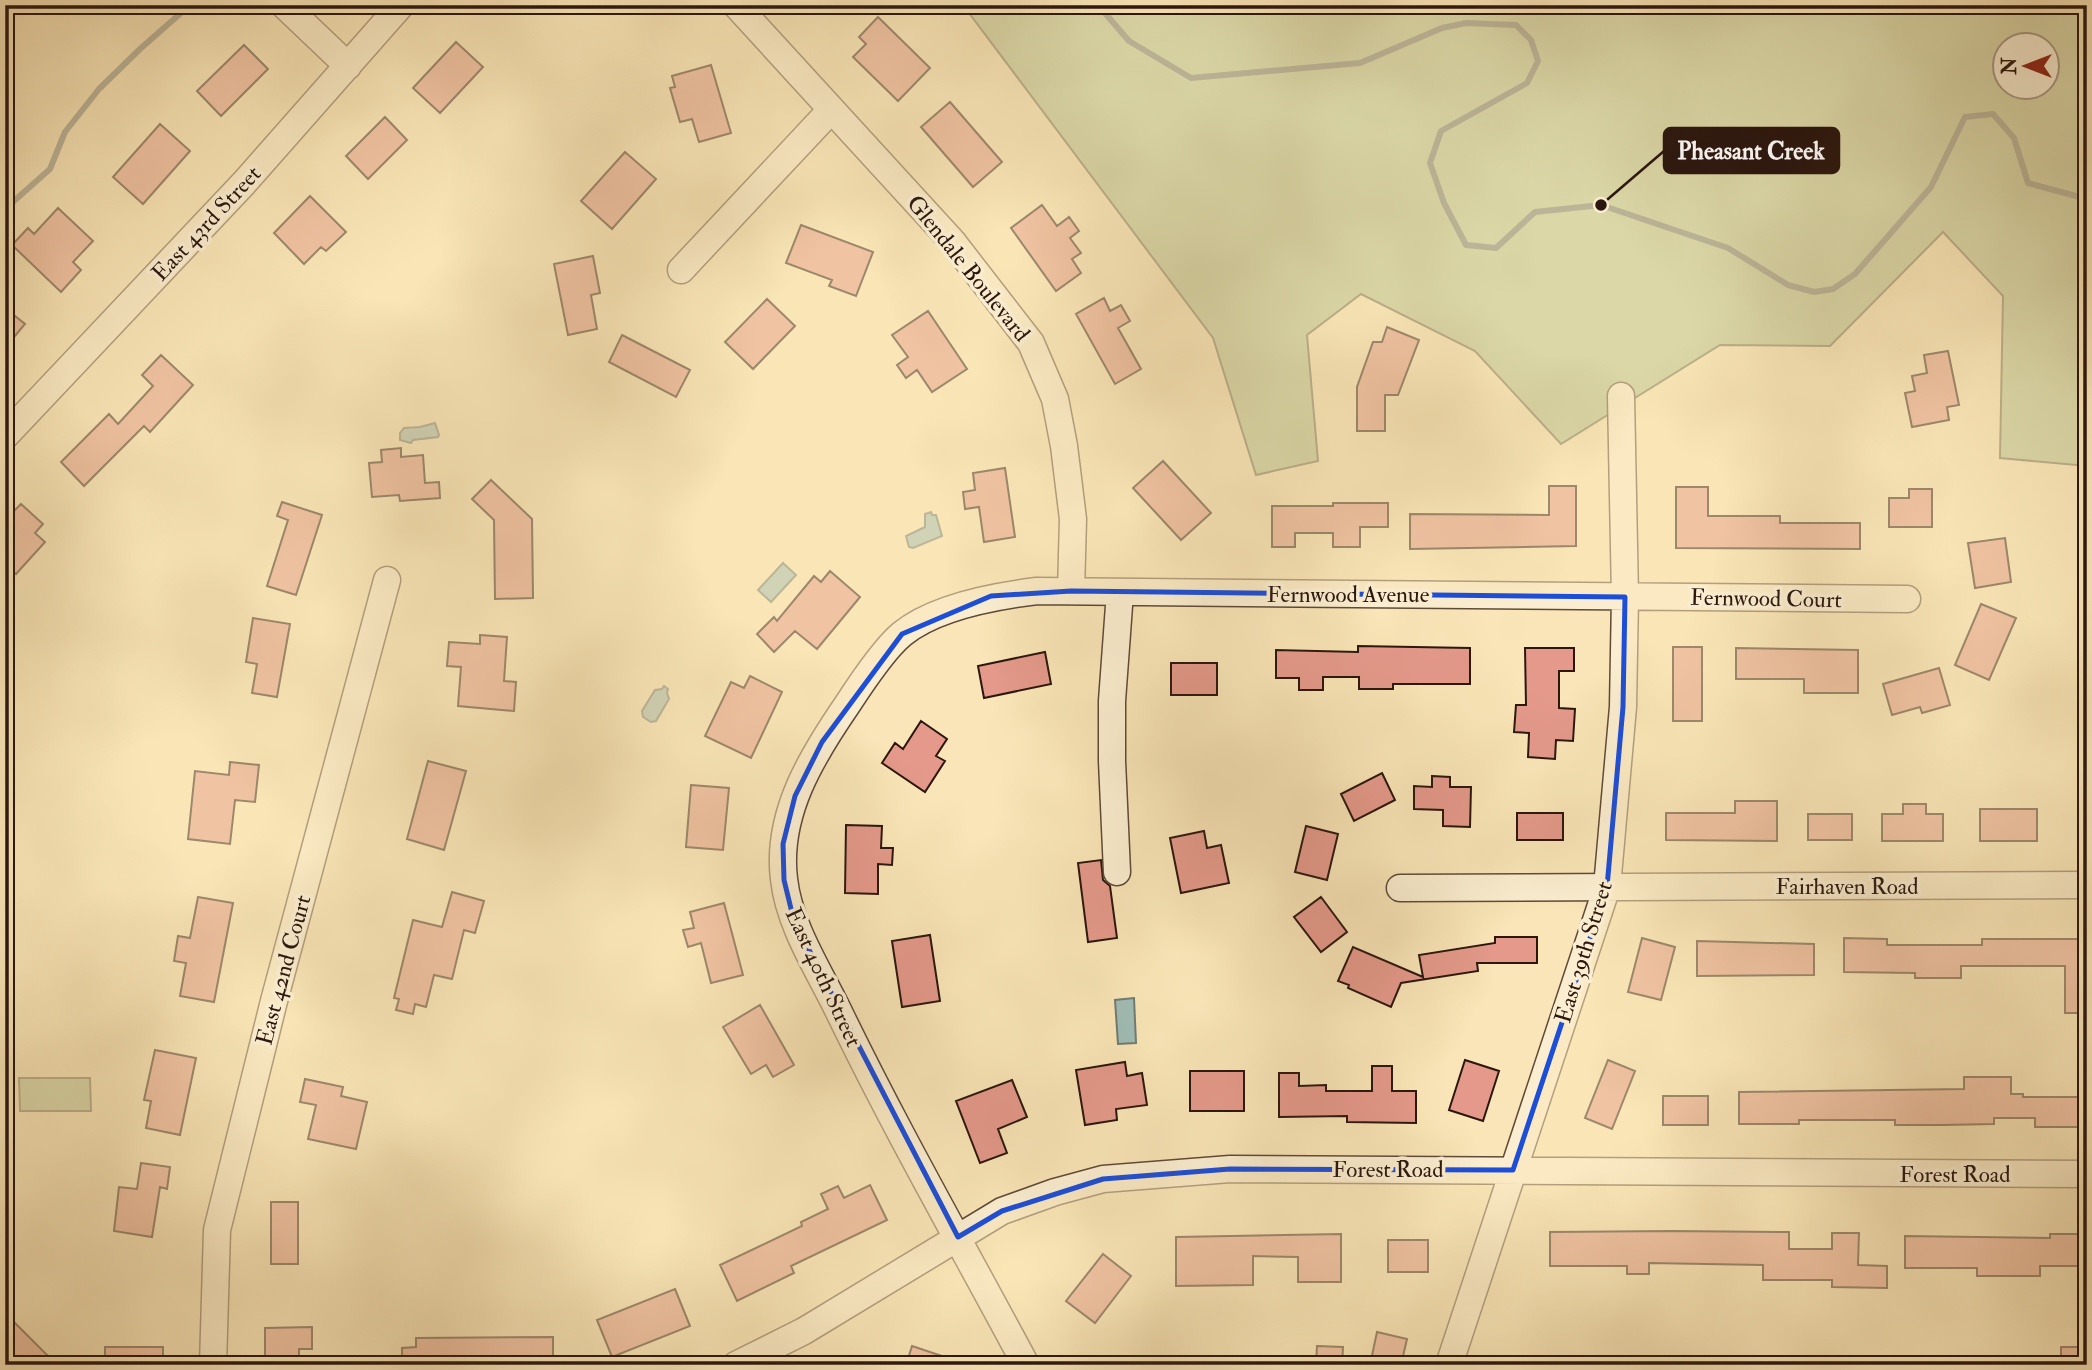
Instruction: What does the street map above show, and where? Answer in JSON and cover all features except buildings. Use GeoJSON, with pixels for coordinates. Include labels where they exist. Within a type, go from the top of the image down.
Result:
{"type":"FeatureCollection","features":[{"type":"Feature","properties":{"kind":"street"},"geometry":{"type":"LineString","coordinates":[[284,5],[348,66]]}},
{"type":"Feature","properties":{"kind":"street","name":"East 43rd Street"},"geometry":{"type":"LineString","coordinates":[[5,436],[244,183],[401,5]]}},
{"type":"Feature","properties":{"kind":"street","name":"Glendale Boulevard"},"geometry":{"type":"LineString","coordinates":[[736,5],[952,241],[1031,343],[1055,399],[1064,446],[1073,519],[1071,592]]}},
{"type":"Feature","properties":{"kind":"street"},"geometry":{"type":"LineString","coordinates":[[681,270],[831,110]]}},
{"type":"Feature","properties":{"kind":"street","name":"East 39th Street"},"geometry":{"type":"LineString","coordinates":[[1449,1365],[1607,887],[1623,707],[1625,597],[1621,396]]}},
{"type":"Feature","properties":{"kind":"street","name":"East 42nd Court"},"geometry":{"type":"LineString","coordinates":[[213,1365],[216,1230],[274,1001],[387,580]]}},
{"type":"Feature","properties":{"kind":"street","name":"East 40th Street"},"geometry":{"type":"LineString","coordinates":[[1026,1365],[865,1067],[794,921],[784,880],[783,844],[795,796],[822,742],[864,680],[902,634],[927,619],[991,596],[1037,591],[1071,592]]}},
{"type":"Feature","properties":{"kind":"street","name":"Fernwood Avenue"},"geometry":{"type":"LineString","coordinates":[[1071,592],[1625,597]]}},
{"type":"Feature","properties":{"kind":"street"},"geometry":{"type":"LineString","coordinates":[[1117,872],[1112,701],[1120,592]]}},
{"type":"Feature","properties":{"kind":"street","name":"Fernwood Court"},"geometry":{"type":"LineString","coordinates":[[1625,597],[1907,599]]}},
{"type":"Feature","properties":{"kind":"street","name":"Fairhaven Road"},"geometry":{"type":"LineString","coordinates":[[1400,888],[2087,885]]}},
{"type":"Feature","properties":{"kind":"street","name":"Forest Road"},"geometry":{"type":"LineString","coordinates":[[736,1365],[804,1331],[1002,1211],[1055,1192],[1103,1179],[1230,1169],[2087,1174]]}},
{"type":"Feature","properties":{"kind":"highlighted area"},"geometry":{"type":"Polygon","coordinates":[[[1071,591],[1625,597],[1623,707],[1607,887],[1513,1170],[1230,1169],[1103,1179],[1002,1211],[958,1237],[794,921],[784,880],[783,844],[795,796],[822,742],[902,634],[991,596],[1071,591]]]}},
{"type":"Feature","properties":{"kind":"green space"},"geometry":{"type":"Polygon","coordinates":[[[963,5],[2087,5],[2087,466],[2000,458],[2003,296],[1943,232],[1830,346],[1720,345],[1561,444],[1475,351],[1361,294],[1307,335],[1318,461],[1256,475],[1213,338],[963,5]]]}},
{"type":"Feature","properties":{"kind":"green space"},"geometry":{"type":"Polygon","coordinates":[[[19,1078],[90,1078],[91,1111],[20,1111],[19,1078]]]}},
{"type":"Feature","properties":{"kind":"water"},"geometry":{"type":"Polygon","coordinates":[[[435,423],[438,437],[413,440],[411,443],[400,440],[400,433],[404,428],[435,423]]]}},
{"type":"Feature","properties":{"kind":"water"},"geometry":{"type":"Polygon","coordinates":[[[931,512],[936,515],[942,536],[913,548],[909,547],[906,536],[925,527],[925,514],[931,512]]]}},
{"type":"Feature","properties":{"kind":"water"},"geometry":{"type":"Polygon","coordinates":[[[783,563],[796,575],[771,602],[758,590],[783,563]]]}},
{"type":"Feature","properties":{"kind":"water"},"geometry":{"type":"Polygon","coordinates":[[[664,686],[668,689],[669,699],[656,721],[651,722],[643,717],[642,711],[655,690],[664,686]]]}},
{"type":"Feature","properties":{"kind":"water"},"geometry":{"type":"Polygon","coordinates":[[[1134,998],[1136,1043],[1118,1044],[1115,1000],[1134,998]]]}},
{"type":"Feature","properties":{"kind":"waterway"},"geometry":{"type":"LineString","coordinates":[[5,209],[50,169],[65,132],[99,89],[190,5]]}},
{"type":"Feature","properties":{"kind":"waterway"},"geometry":{"type":"LineString","coordinates":[[1098,5],[1129,41],[1191,78],[1360,63],[1442,28],[1466,23],[1516,25],[1531,40],[1538,61],[1527,83],[1441,131],[1430,163],[1444,203],[1466,245],[1496,248],[1535,212],[1601,205],[1728,248],[1788,285],[1814,292],[1833,289],[1855,274],[1931,187],[1965,117],[1993,114],[2014,138],[2028,183],[2087,199]]}},
{"type":"Feature","properties":{"kind":"place","name":"Pheasant Creek"},"geometry":{"type":"Point","coordinates":[1601,205]}}]}
